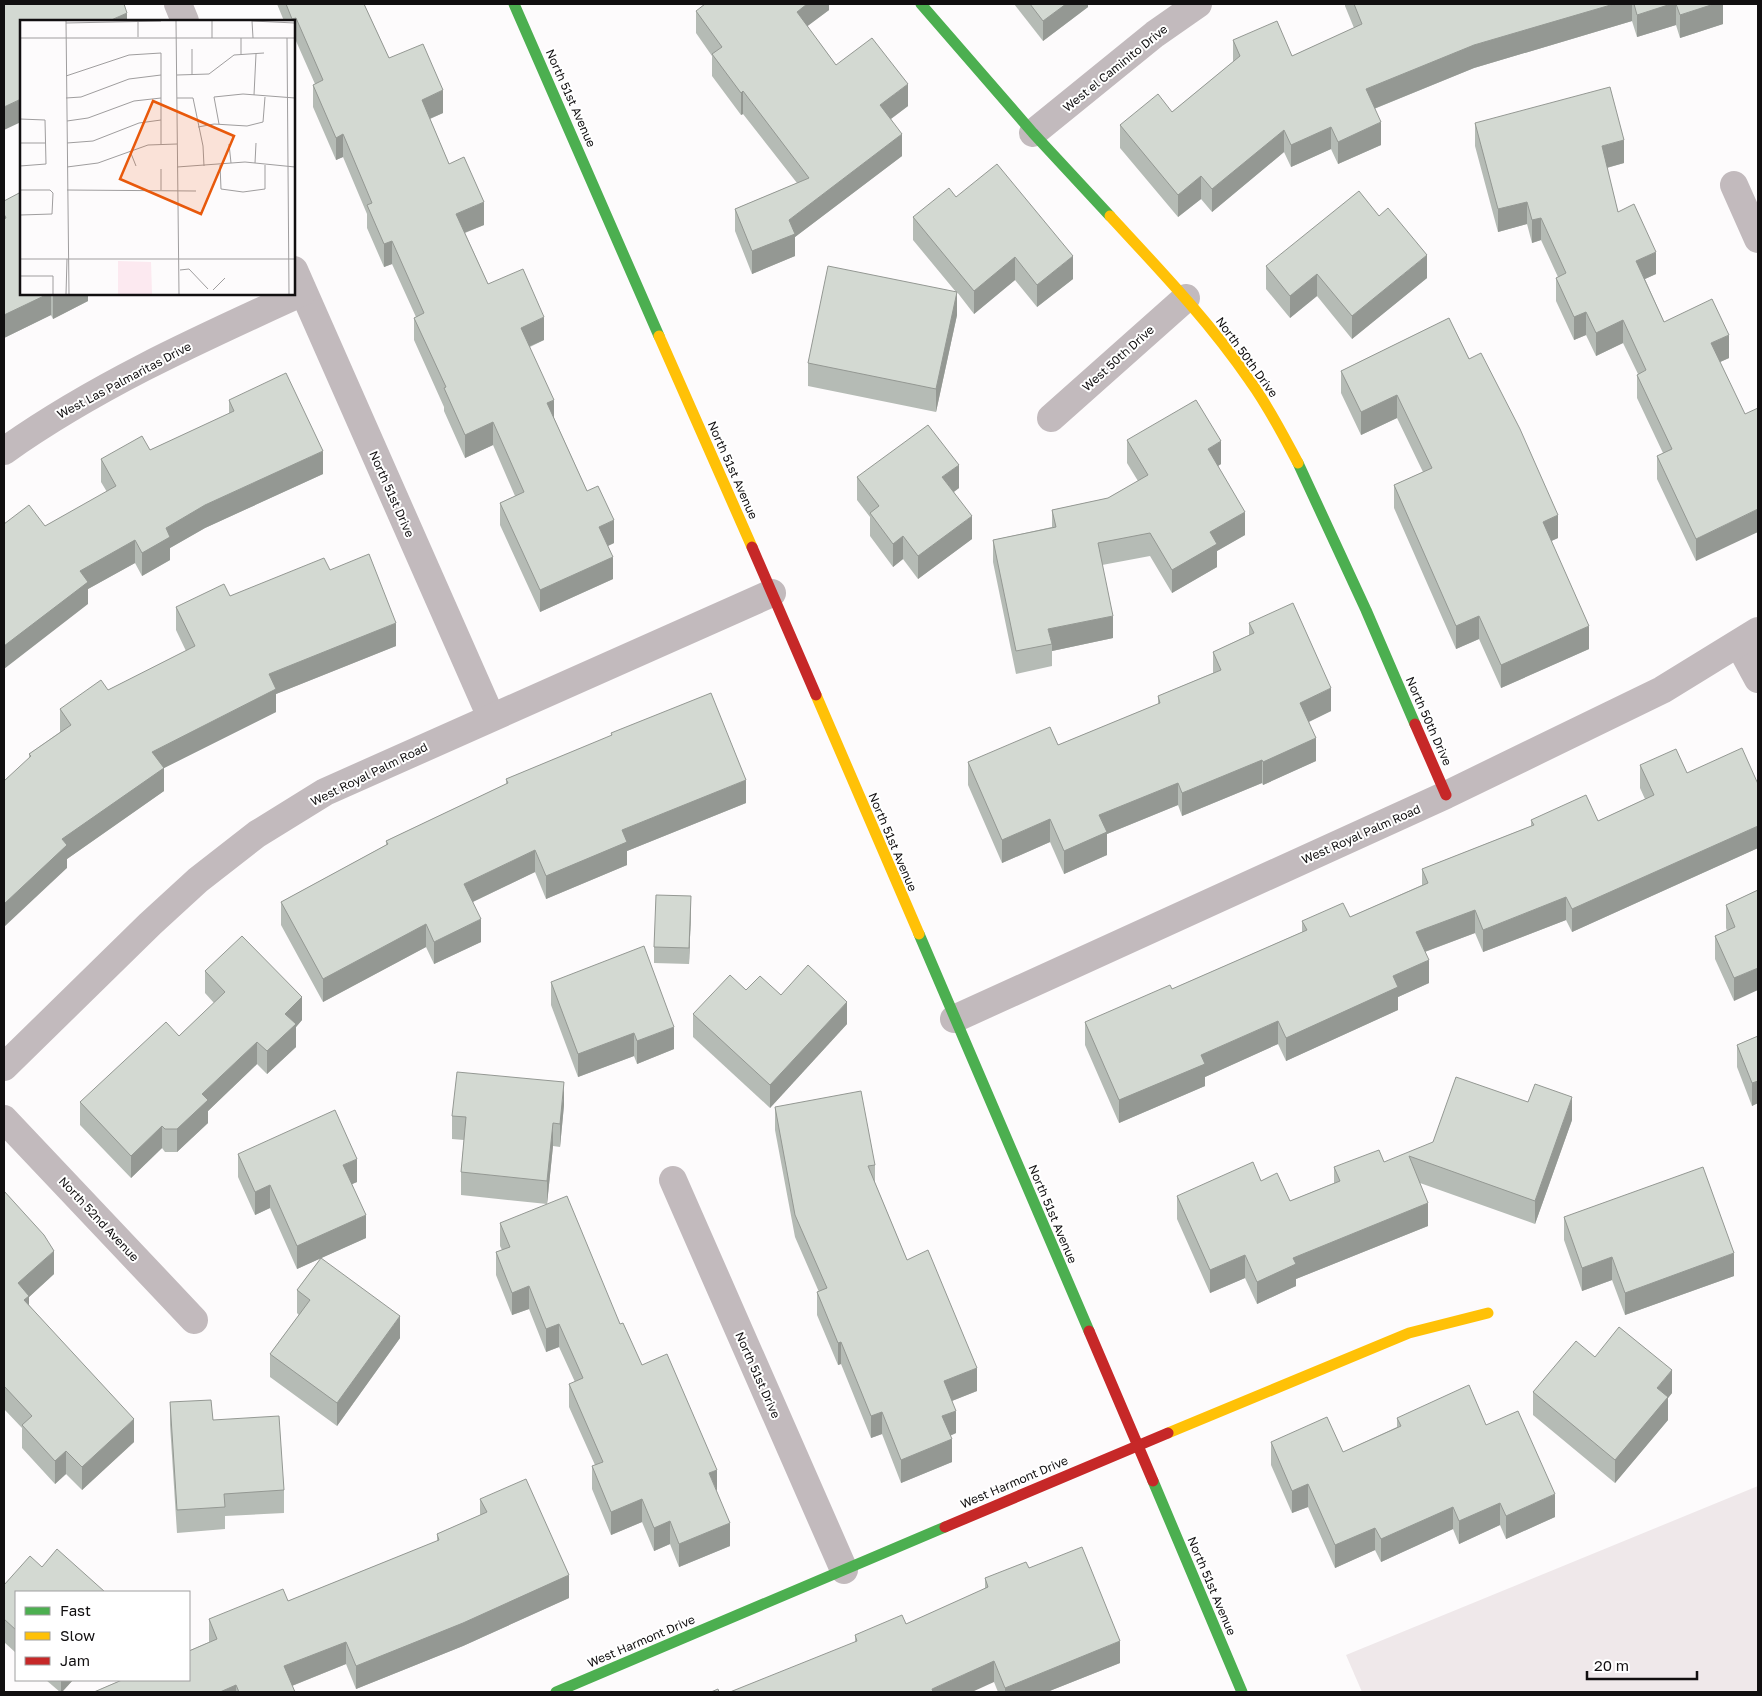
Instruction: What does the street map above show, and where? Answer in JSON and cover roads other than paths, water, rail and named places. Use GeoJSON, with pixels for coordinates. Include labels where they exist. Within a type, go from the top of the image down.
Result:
{"type":"FeatureCollection","features":[{"type":"Feature","properties":{"kind":"street"},"geometry":{"type":"LineString","coordinates":[[178,4],[185,20]]}},
{"type":"Feature","properties":{"kind":"street","name":"North 51st Avenue"},"geometry":{"type":"LineString","coordinates":[[514,4],[772,593],[1138,1445],[1242,1692]]}},
{"type":"Feature","properties":{"kind":"street","name":"North 50th Drive"},"geometry":{"type":"LineString","coordinates":[[921,4],[1033,133],[1186,298],[1250,380],[1278,424],[1335,540],[1446,795]]}},
{"type":"Feature","properties":{"kind":"street","name":"West el Caminito Drive"},"geometry":{"type":"LineString","coordinates":[[1033,133],[1155,34],[1198,4]]}},
{"type":"Feature","properties":{"kind":"street"},"geometry":{"type":"LineString","coordinates":[[1734,185],[1758,239]]}},
{"type":"Feature","properties":{"kind":"street","name":"North 51st Drive"},"geometry":{"type":"LineString","coordinates":[[298,281],[491,717]]}},
{"type":"Feature","properties":{"kind":"street","name":"West Las Palmaritas Drive"},"geometry":{"type":"LineString","coordinates":[[4,451],[36,428],[273,295]]}},
{"type":"Feature","properties":{"kind":"street","name":"West 50th Drive"},"geometry":{"type":"LineString","coordinates":[[1051,418],[1186,298]]}},
{"type":"Feature","properties":{"kind":"street","name":"West Royal Palm Road"},"geometry":{"type":"LineString","coordinates":[[4,1067],[198,880],[257,834],[325,792],[772,593]]}},
{"type":"Feature","properties":{"kind":"street"},"geometry":{"type":"LineString","coordinates":[[1749,637],[1758,679]]}},
{"type":"Feature","properties":{"kind":"street","name":"West Royal Palm Road"},"geometry":{"type":"LineString","coordinates":[[954,1019],[1446,795],[1662,690],[1749,637]]}},
{"type":"Feature","properties":{"kind":"street","name":"North 52nd Avenue"},"geometry":{"type":"LineString","coordinates":[[4,1119],[194,1320]]}},
{"type":"Feature","properties":{"kind":"street","name":"North 51st Drive"},"geometry":{"type":"LineString","coordinates":[[673,1180],[844,1570]]}},
{"type":"Feature","properties":{"kind":"street","name":"West Harmont Drive"},"geometry":{"type":"LineString","coordinates":[[556,1692],[1138,1445],[1409,1333],[1488,1313]]}}]}
